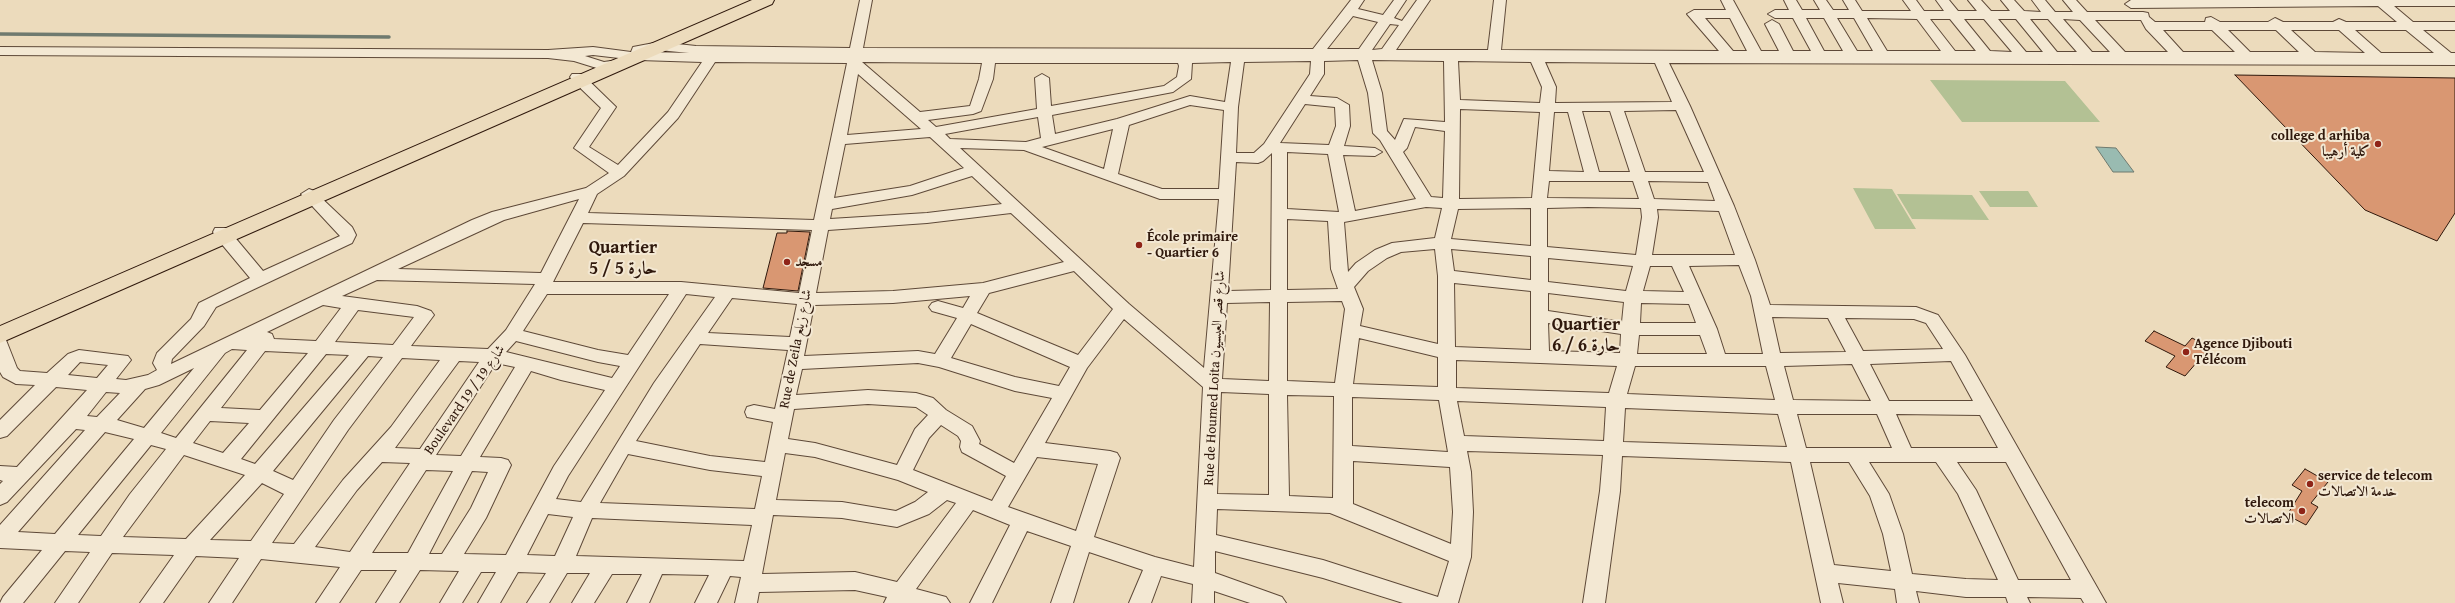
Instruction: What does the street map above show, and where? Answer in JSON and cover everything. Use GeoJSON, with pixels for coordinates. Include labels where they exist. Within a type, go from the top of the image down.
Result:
{"type":"FeatureCollection","features":[{"type":"Feature","properties":{"kind":"main road"},"geometry":{"type":"LineString","coordinates":[[0,328],[311,196],[579,79],[754,0]]}},
{"type":"Feature","properties":{"kind":"main road"},"geometry":{"type":"LineString","coordinates":[[626,58],[659,46],[766,0]]}},
{"type":"Feature","properties":{"kind":"main road"},"geometry":{"type":"LineString","coordinates":[[0,335],[223,234]]}},
{"type":"Feature","properties":{"kind":"street","name":"Rue de Zeila شارع زيلع"},"geometry":{"type":"LineString","coordinates":[[749,586],[866,0]]}},
{"type":"Feature","properties":{"kind":"street"},"geometry":{"type":"LineString","coordinates":[[1229,157],[1258,158],[1275,148],[1317,74],[1318,55],[1358,0]]}},
{"type":"Feature","properties":{"kind":"street"},"geometry":{"type":"LineString","coordinates":[[1400,0],[1364,54],[1375,93],[1380,133],[1386,137],[1426,202]]}},
{"type":"Feature","properties":{"kind":"street"},"geometry":{"type":"LineString","coordinates":[[1494,53],[1500,0]]}},
{"type":"Feature","properties":{"kind":"street"},"geometry":{"type":"LineString","coordinates":[[1727,0],[1757,57]]}},
{"type":"Feature","properties":{"kind":"street"},"geometry":{"type":"LineString","coordinates":[[1790,0],[1819,54]]}},
{"type":"Feature","properties":{"kind":"street"},"geometry":{"type":"LineString","coordinates":[[1820,0],[1852,54]]}},
{"type":"Feature","properties":{"kind":"street"},"geometry":{"type":"LineString","coordinates":[[1849,0],[1882,54]]}},
{"type":"Feature","properties":{"kind":"street"},"geometry":{"type":"LineString","coordinates":[[1909,0],[1918,14],[1951,55]]}},
{"type":"Feature","properties":{"kind":"street"},"geometry":{"type":"LineString","coordinates":[[1942,0],[1986,55]]}},
{"type":"Feature","properties":{"kind":"street"},"geometry":{"type":"LineString","coordinates":[[1974,0],[2022,55]]}},
{"type":"Feature","properties":{"kind":"street"},"geometry":{"type":"LineString","coordinates":[[2007,0],[2053,55]]}},
{"type":"Feature","properties":{"kind":"street"},"geometry":{"type":"LineString","coordinates":[[2038,0],[2087,55]]}},
{"type":"Feature","properties":{"kind":"street"},"geometry":{"type":"LineString","coordinates":[[2069,0],[2124,58]]}},
{"type":"Feature","properties":{"kind":"street"},"geometry":{"type":"LineString","coordinates":[[1384,54],[1406,24],[1419,1]]}},
{"type":"Feature","properties":{"kind":"street"},"geometry":{"type":"LineString","coordinates":[[2252,1],[2311,56]]}},
{"type":"Feature","properties":{"kind":"street"},"geometry":{"type":"LineString","coordinates":[[2314,1],[2377,56]]}},
{"type":"Feature","properties":{"kind":"street"},"geometry":{"type":"LineString","coordinates":[[2380,1],[2452,59]]}},
{"type":"Feature","properties":{"kind":"street"},"geometry":{"type":"LineString","coordinates":[[2130,2],[2455,2]]}},
{"type":"Feature","properties":{"kind":"street"},"geometry":{"type":"LineString","coordinates":[[2130,2],[2179,56]]}},
{"type":"Feature","properties":{"kind":"street"},"geometry":{"type":"LineString","coordinates":[[2191,2],[2246,56]]}},
{"type":"Feature","properties":{"kind":"street"},"geometry":{"type":"LineString","coordinates":[[1350,10],[1406,24]]}},
{"type":"Feature","properties":{"kind":"street"},"geometry":{"type":"LineString","coordinates":[[1729,54],[1694,14],[1734,14]]}},
{"type":"Feature","properties":{"kind":"street"},"geometry":{"type":"LineString","coordinates":[[1788,54],[1774,19],[1797,14],[1918,14],[1987,16],[2052,15],[2215,26],[2455,26]]}},
{"type":"Feature","properties":{"kind":"street"},"geometry":{"type":"LineString","coordinates":[[659,46],[713,54]]}},
{"type":"Feature","properties":{"kind":"street"},"geometry":{"type":"LineString","coordinates":[[0,51],[548,54],[593,51],[626,58]]}},
{"type":"Feature","properties":{"kind":"street"},"geometry":{"type":"LineString","coordinates":[[1450,55],[1494,53],[1536,56]]}},
{"type":"Feature","properties":{"kind":"street"},"geometry":{"type":"LineString","coordinates":[[548,54],[582,58],[626,58],[713,54],[989,58],[1018,55]]}},
{"type":"Feature","properties":{"kind":"street"},"geometry":{"type":"LineString","coordinates":[[0,344],[5,374],[16,377],[103,385],[138,385],[168,373],[374,273],[498,216],[591,191],[619,173],[636,157],[673,115],[713,54]]}},
{"type":"Feature","properties":{"kind":"street"},"geometry":{"type":"LineString","coordinates":[[854,57],[1384,54],[1659,57],[2452,59]]}},
{"type":"Feature","properties":{"kind":"street"},"geometry":{"type":"LineString","coordinates":[[1659,57],[1729,54],[1757,57],[1788,54],[1882,54],[2087,55],[2124,58],[2179,56],[2377,56],[2452,59]]}},
{"type":"Feature","properties":{"kind":"street"},"geometry":{"type":"LineString","coordinates":[[838,140],[932,132],[1168,89],[1184,79],[1184,55]]}},
{"type":"Feature","properties":{"kind":"street","name":"Rue de Houmed Loita شارع قصر العيسيون"},"geometry":{"type":"LineString","coordinates":[[1203,603],[1206,579],[1212,385],[1220,297],[1231,107],[1238,55]]}},
{"type":"Feature","properties":{"kind":"street"},"geometry":{"type":"LineString","coordinates":[[1447,603],[1461,557],[1463,506],[1457,452],[1448,396],[1446,276],[1442,243],[1451,204],[1453,104],[1450,55]]}},
{"type":"Feature","properties":{"kind":"street"},"geometry":{"type":"LineString","coordinates":[[1536,56],[1549,87],[1539,202],[1540,357]]}},
{"type":"Feature","properties":{"kind":"street"},"geometry":{"type":"LineString","coordinates":[[854,57],[932,132],[1016,207],[1123,308],[1212,385],[1343,392],[1616,400],[1786,407],[1985,408]]}},
{"type":"Feature","properties":{"kind":"street"},"geometry":{"type":"LineString","coordinates":[[1659,57],[1683,106],[1726,206],[1747,260],[1763,311],[1773,360],[1799,455],[1832,603]]}},
{"type":"Feature","properties":{"kind":"street"},"geometry":{"type":"LineString","coordinates":[[918,117],[972,110],[976,108],[986,79],[989,58]]}},
{"type":"Feature","properties":{"kind":"street"},"geometry":{"type":"LineString","coordinates":[[1042,78],[1044,112],[1049,140]]}},
{"type":"Feature","properties":{"kind":"street"},"geometry":{"type":"LineString","coordinates":[[579,79],[609,107],[581,148],[619,173]]}},
{"type":"Feature","properties":{"kind":"street"},"geometry":{"type":"LineString","coordinates":[[946,143],[1026,146],[1122,122],[1190,100],[1200,103],[1231,107]]}},
{"type":"Feature","properties":{"kind":"street"},"geometry":{"type":"LineString","coordinates":[[1301,100],[1341,104],[1343,126],[1336,151],[1342,218],[1339,269],[1354,309],[1353,330],[1343,392],[1343,508]]}},
{"type":"Feature","properties":{"kind":"street"},"geometry":{"type":"LineString","coordinates":[[1453,104],[1548,108],[1683,106]]}},
{"type":"Feature","properties":{"kind":"street"},"geometry":{"type":"LineString","coordinates":[[1574,108],[1593,176]]}},
{"type":"Feature","properties":{"kind":"street"},"geometry":{"type":"LineString","coordinates":[[1594,603],[1610,491],[1616,400],[1628,360],[1632,329],[1633,297],[1643,261],[1650,217],[1648,203],[1640,177],[1616,108]]}},
{"type":"Feature","properties":{"kind":"street"},"geometry":{"type":"LineString","coordinates":[[1110,176],[1122,122]]}},
{"type":"Feature","properties":{"kind":"street"},"geometry":{"type":"LineString","coordinates":[[1392,148],[1400,148],[1408,122],[1452,127]]}},
{"type":"Feature","properties":{"kind":"street"},"geometry":{"type":"LineString","coordinates":[[1026,146],[1160,194],[1227,194]]}},
{"type":"Feature","properties":{"kind":"street"},"geometry":{"type":"LineString","coordinates":[[1275,148],[1375,152]]}},
{"type":"Feature","properties":{"kind":"street"},"geometry":{"type":"LineString","coordinates":[[1275,148],[1280,214],[1281,297],[1279,503]]}},
{"type":"Feature","properties":{"kind":"street"},"geometry":{"type":"LineString","coordinates":[[825,205],[912,190],[975,170]]}},
{"type":"Feature","properties":{"kind":"street"},"geometry":{"type":"LineString","coordinates":[[1541,176],[1714,178]]}},
{"type":"Feature","properties":{"kind":"street","name":"Boulevard 19 / شارع 19"},"geometry":{"type":"LineString","coordinates":[[327,603],[357,561],[492,356],[512,334],[544,283],[591,191]]}},
{"type":"Feature","properties":{"kind":"street"},"geometry":{"type":"LineString","coordinates":[[168,373],[162,363],[162,357],[198,322],[205,307],[337,243],[348,235],[311,196]]}},
{"type":"Feature","properties":{"kind":"street"},"geometry":{"type":"LineString","coordinates":[[1280,214],[1342,218],[1426,202],[1451,204],[1539,202],[1648,203],[1726,206]]}},
{"type":"Feature","properties":{"kind":"street"},"geometry":{"type":"LineString","coordinates":[[577,218],[821,225],[927,218],[1016,207]]}},
{"type":"Feature","properties":{"kind":"street"},"geometry":{"type":"LineString","coordinates":[[223,234],[260,279]]}},
{"type":"Feature","properties":{"kind":"street"},"geometry":{"type":"LineString","coordinates":[[1348,291],[1362,267],[1381,254],[1398,248],[1442,243],[1643,261],[1747,260]]}},
{"type":"Feature","properties":{"kind":"street"},"geometry":{"type":"LineString","coordinates":[[1678,260],[1708,329],[1718,359]]}},
{"type":"Feature","properties":{"kind":"street"},"geometry":{"type":"LineString","coordinates":[[374,273],[544,283],[681,288],[806,299],[893,297],[983,289],[1027,276],[1078,265]]}},
{"type":"Feature","properties":{"kind":"street"},"geometry":{"type":"LineString","coordinates":[[1446,276],[1540,288],[1633,297],[1695,298]]}},
{"type":"Feature","properties":{"kind":"street"},"geometry":{"type":"LineString","coordinates":[[488,603],[513,562],[570,456],[681,288]]}},
{"type":"Feature","properties":{"kind":"street"},"geometry":{"type":"LineString","coordinates":[[940,361],[983,289]]}},
{"type":"Feature","properties":{"kind":"street"},"geometry":{"type":"LineString","coordinates":[[1220,297],[1281,297],[1348,291]]}},
{"type":"Feature","properties":{"kind":"street"},"geometry":{"type":"LineString","coordinates":[[538,603],[562,564],[586,510],[623,446],[694,338],[728,292]]}},
{"type":"Feature","properties":{"kind":"street"},"geometry":{"type":"LineString","coordinates":[[220,603],[340,425],[425,315],[423,313],[320,299]]}},
{"type":"Feature","properties":{"kind":"street"},"geometry":{"type":"LineString","coordinates":[[227,462],[266,417],[321,348],[353,304]]}},
{"type":"Feature","properties":{"kind":"street"},"geometry":{"type":"LineString","coordinates":[[938,307],[967,315],[1081,364]]}},
{"type":"Feature","properties":{"kind":"street"},"geometry":{"type":"LineString","coordinates":[[996,511],[1081,364],[1123,308]]}},
{"type":"Feature","properties":{"kind":"street"},"geometry":{"type":"LineString","coordinates":[[1763,311],[1922,314],[1936,322],[2013,455],[2091,596],[1968,595],[1902,581],[1825,573]]}},
{"type":"Feature","properties":{"kind":"street"},"geometry":{"type":"LineString","coordinates":[[1834,313],[1884,408],[1904,454]]}},
{"type":"Feature","properties":{"kind":"street"},"geometry":{"type":"LineString","coordinates":[[1539,316],[1632,329],[1708,329]]}},
{"type":"Feature","properties":{"kind":"street"},"geometry":{"type":"LineString","coordinates":[[66,603],[105,543],[204,414],[260,344],[284,317]]}},
{"type":"Feature","properties":{"kind":"street"},"geometry":{"type":"LineString","coordinates":[[1353,330],[1447,353],[1540,357],[1628,360],[1773,360],[1857,356],[1956,355]]}},
{"type":"Feature","properties":{"kind":"street"},"geometry":{"type":"LineString","coordinates":[[512,334],[598,356],[633,362]]}},
{"type":"Feature","properties":{"kind":"street"},"geometry":{"type":"LineString","coordinates":[[694,338],[797,344]]}},
{"type":"Feature","properties":{"kind":"street"},"geometry":{"type":"LineString","coordinates":[[10,603],[146,436],[225,345],[260,344],[397,353],[492,356],[527,363],[561,374],[616,386]]}},
{"type":"Feature","properties":{"kind":"street"},"geometry":{"type":"LineString","coordinates":[[151,603],[191,547],[260,473],[362,351]]}},
{"type":"Feature","properties":{"kind":"street"},"geometry":{"type":"LineString","coordinates":[[299,553],[350,485],[414,412],[454,354]]}},
{"type":"Feature","properties":{"kind":"street"},"geometry":{"type":"LineString","coordinates":[[0,430],[70,361],[79,356],[122,360],[72,421],[0,497]]}},
{"type":"Feature","properties":{"kind":"street"},"geometry":{"type":"LineString","coordinates":[[793,363],[918,357],[940,361],[1015,384],[1063,393]]}},
{"type":"Feature","properties":{"kind":"street"},"geometry":{"type":"LineString","coordinates":[[387,603],[414,562],[466,462],[527,363]]}},
{"type":"Feature","properties":{"kind":"street"},"geometry":{"type":"LineString","coordinates":[[0,539],[52,477],[104,424],[138,385]]}},
{"type":"Feature","properties":{"kind":"street"},"geometry":{"type":"LineString","coordinates":[[754,412],[784,410],[848,397],[887,397],[927,403],[940,415],[965,431],[971,441],[969,447],[1017,473]]}},
{"type":"Feature","properties":{"kind":"street"},"geometry":{"type":"LineString","coordinates":[[204,414],[266,417]]}},
{"type":"Feature","properties":{"kind":"street"},"geometry":{"type":"LineString","coordinates":[[902,474],[922,434],[940,415]]}},
{"type":"Feature","properties":{"kind":"street"},"geometry":{"type":"LineString","coordinates":[[72,421],[104,424],[179,446],[260,473],[296,492]]}},
{"type":"Feature","properties":{"kind":"street"},"geometry":{"type":"LineString","coordinates":[[777,444],[815,450],[902,474],[996,511],[1155,566],[1206,579],[1275,603]]}},
{"type":"Feature","properties":{"kind":"street"},"geometry":{"type":"LineString","coordinates":[[623,446],[710,463],[772,470]]}},
{"type":"Feature","properties":{"kind":"street"},"geometry":{"type":"LineString","coordinates":[[1032,449],[1110,458],[1084,541],[1062,603]]}},
{"type":"Feature","properties":{"kind":"street"},"geometry":{"type":"LineString","coordinates":[[1343,453],[1612,449],[1799,455],[2013,455]]}},
{"type":"Feature","properties":{"kind":"street"},"geometry":{"type":"LineString","coordinates":[[377,454],[501,465],[479,512],[449,562]]}},
{"type":"Feature","properties":{"kind":"street"},"geometry":{"type":"LineString","coordinates":[[1854,454],[1879,494],[1893,534],[1908,603]]}},
{"type":"Feature","properties":{"kind":"street"},"geometry":{"type":"LineString","coordinates":[[1942,456],[1966,490],[2015,596]]}},
{"type":"Feature","properties":{"kind":"street"},"geometry":{"type":"LineString","coordinates":[[0,473],[22,475]]}},
{"type":"Feature","properties":{"kind":"street"},"geometry":{"type":"LineString","coordinates":[[543,506],[586,510],[764,512],[842,510],[897,519],[922,508],[944,491]]}},
{"type":"Feature","properties":{"kind":"street"},"geometry":{"type":"LineString","coordinates":[[899,598],[969,500]]}},
{"type":"Feature","properties":{"kind":"street"},"geometry":{"type":"LineString","coordinates":[[1208,501],[1279,503],[1343,508],[1461,557]]}},
{"type":"Feature","properties":{"kind":"street"},"geometry":{"type":"LineString","coordinates":[[982,603],[1022,520]]}},
{"type":"Feature","properties":{"kind":"street"},"geometry":{"type":"LineString","coordinates":[[0,539],[256,550],[299,553],[357,561],[513,562],[606,566],[724,567],[749,586],[855,581],[899,598],[927,602]]}},
{"type":"Feature","properties":{"kind":"street"},"geometry":{"type":"LineString","coordinates":[[1206,541],[1323,569],[1431,603]]}},
{"type":"Feature","properties":{"kind":"street"},"geometry":{"type":"LineString","coordinates":[[451,603],[476,562]]}},
{"type":"Feature","properties":{"kind":"street"},"geometry":{"type":"LineString","coordinates":[[583,603],[606,566]]}},
{"type":"Feature","properties":{"kind":"street"},"geometry":{"type":"LineString","coordinates":[[638,603],[656,566]]}},
{"type":"Feature","properties":{"kind":"street"},"geometry":{"type":"LineString","coordinates":[[1140,603],[1155,566]]}},
{"type":"Feature","properties":{"kind":"street"},"geometry":{"type":"LineString","coordinates":[[706,603],[724,567]]}},
{"type":"Feature","properties":{"kind":"green space"},"geometry":{"type":"Polygon","coordinates":[[[1930,80],[2065,81],[2100,122],[1962,122],[1930,80]]]}},
{"type":"Feature","properties":{"kind":"green space"},"geometry":{"type":"Polygon","coordinates":[[[1853,188],[1892,189],[1916,229],[1875,229],[1853,188]]]}},
{"type":"Feature","properties":{"kind":"green space"},"geometry":{"type":"Polygon","coordinates":[[[1979,191],[2028,191],[2038,207],[1990,207],[1979,191]]]}},
{"type":"Feature","properties":{"kind":"green space"},"geometry":{"type":"Polygon","coordinates":[[[1897,194],[1972,195],[1989,220],[1912,219],[1897,194]]]}},
{"type":"Feature","properties":{"kind":"water"},"geometry":{"type":"Polygon","coordinates":[[[2096,147],[2116,148],[2134,172],[2113,172],[2096,147]]]}},
{"type":"Feature","properties":{"kind":"building","name":"college d arhiba كلية أرهيبا"},"geometry":{"type":"Polygon","coordinates":[[[2235,75],[2455,78],[2455,213],[2437,241],[2365,210],[2235,75]]]}},
{"type":"Feature","properties":{"kind":"building","name":"مسجد"},"geometry":{"type":"Polygon","coordinates":[[[787,231],[810,232],[798,291],[763,288],[777,233],[787,233],[787,231]]]}},
{"type":"Feature","properties":{"kind":"building","name":"Agence Djibouti Télécom"},"geometry":{"type":"Polygon","coordinates":[[[2154,331],[2185,346],[2192,338],[2210,347],[2185,376],[2166,367],[2175,356],[2145,341],[2154,331]]]}},
{"type":"Feature","properties":{"kind":"building"},"geometry":{"type":"Polygon","coordinates":[[[2305,469],[2328,482],[2311,503],[2318,507],[2306,525],[2287,515],[2302,491],[2292,485],[2305,469]]]}},
{"type":"Feature","properties":{"kind":"waterway"},"geometry":{"type":"LineString","coordinates":[[0,34],[389,37]]}},
{"type":"Feature","properties":{"kind":"place","name":"college d arhiba كلية أرهيبا"},"geometry":{"type":"Point","coordinates":[2378,144]}},
{"type":"Feature","properties":{"kind":"place","name":"École primaire - Quartier 6"},"geometry":{"type":"Point","coordinates":[1139,245]}},
{"type":"Feature","properties":{"kind":"place","name":"مسجد"},"geometry":{"type":"Point","coordinates":[787,262]}},
{"type":"Feature","properties":{"kind":"place","name":"Agence Djibouti Télécom"},"geometry":{"type":"Point","coordinates":[2186,352]}},
{"type":"Feature","properties":{"kind":"place","name":"service de telecom خدمة الاتصالات"},"geometry":{"type":"Point","coordinates":[2310,484]}},
{"type":"Feature","properties":{"kind":"place","name":"telecom الاتصالات"},"geometry":{"type":"Point","coordinates":[2302,511]}},
{"type":"Feature","properties":{"kind":"district","name":"Quartier 5 / حارة 5"},"geometry":{"type":"Point","coordinates":[623,258]}},
{"type":"Feature","properties":{"kind":"district","name":"Quartier 6 / حارة 6"},"geometry":{"type":"Point","coordinates":[1586,335]}}]}
